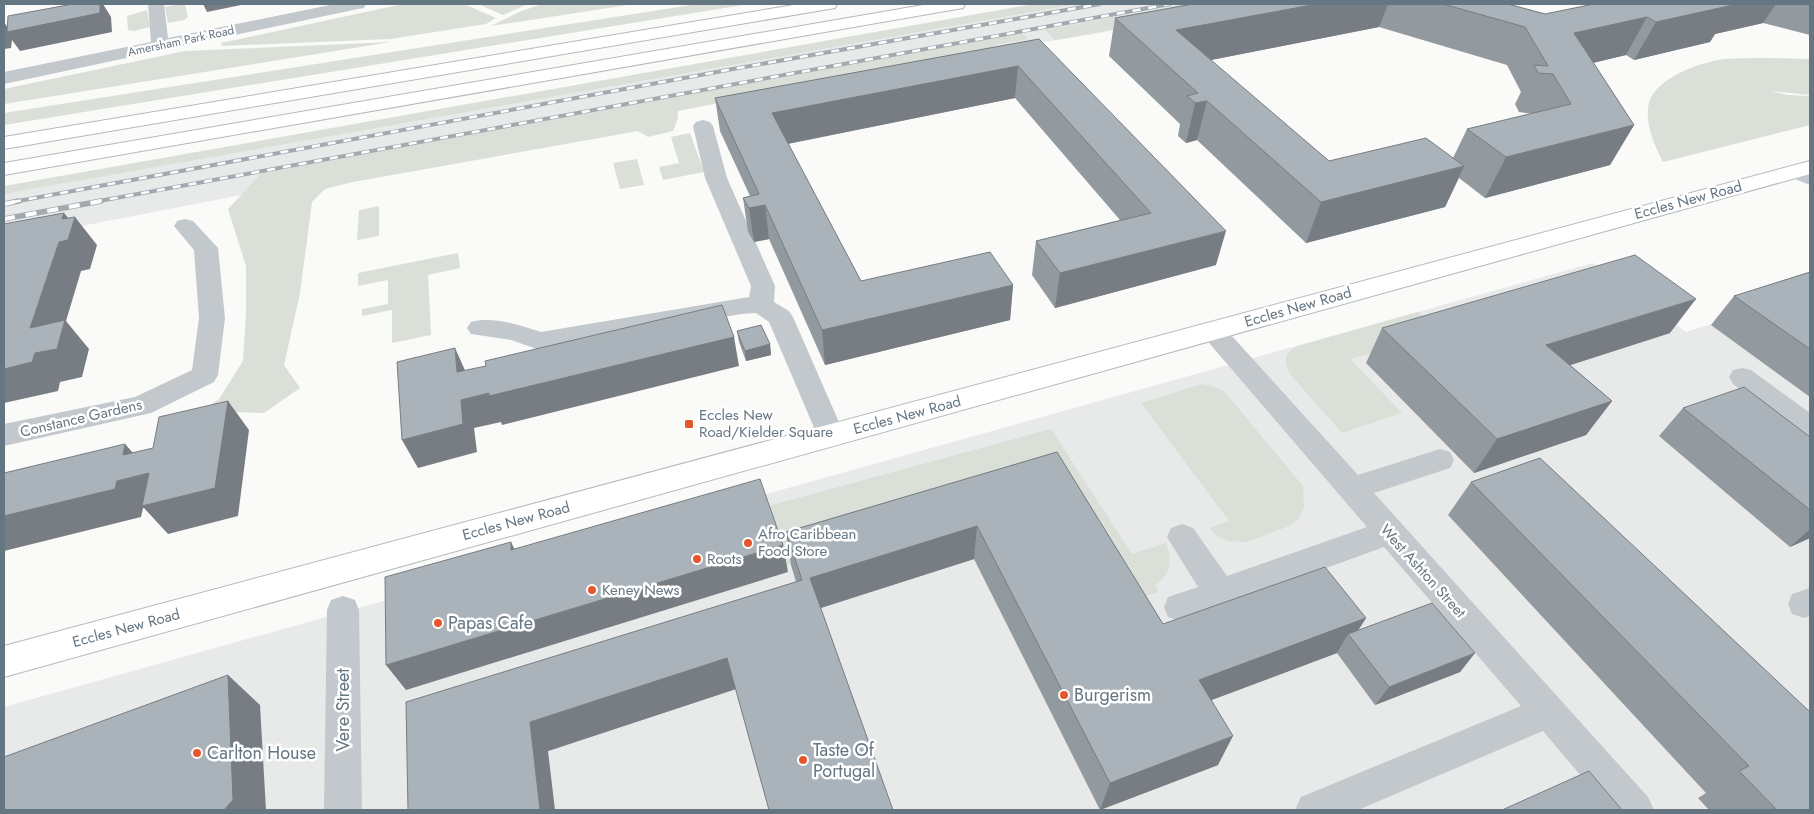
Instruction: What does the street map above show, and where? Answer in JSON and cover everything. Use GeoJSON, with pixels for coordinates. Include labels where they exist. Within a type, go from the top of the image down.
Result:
{"type":"FeatureCollection","features":[{"type":"Feature","properties":{"kind":"main road"},"geometry":{"type":"LineString","coordinates":[[4,143],[829,4]]}},
{"type":"Feature","properties":{"kind":"main road"},"geometry":{"type":"LineString","coordinates":[[4,169],[957,4]]}},
{"type":"Feature","properties":{"kind":"main road","name":"Eccles New Road"},"geometry":{"type":"LineString","coordinates":[[4,662],[1213,331],[1805,172]]}},
{"type":"Feature","properties":{"kind":"street"},"geometry":{"type":"LineString","coordinates":[[156,4],[160,45]]}},
{"type":"Feature","properties":{"kind":"street","name":"Amersham Park Road"},"geometry":{"type":"LineString","coordinates":[[4,78],[358,4]]}},
{"type":"Feature","properties":{"kind":"street"},"geometry":{"type":"LineString","coordinates":[[703,126],[716,178],[763,286],[761,304]]}},
{"type":"Feature","properties":{"kind":"street","name":"Constance Gardens"},"geometry":{"type":"LineString","coordinates":[[4,435],[141,406],[205,374],[212,318],[206,248],[185,226]]}},
{"type":"Feature","properties":{"kind":"street"},"geometry":{"type":"LineString","coordinates":[[480,328],[514,332],[540,341],[761,304],[780,317],[831,436]]}},
{"type":"Feature","properties":{"kind":"street","name":"West Ashton Street"},"geometry":{"type":"LineString","coordinates":[[1213,331],[1635,810]]}},
{"type":"Feature","properties":{"kind":"street"},"geometry":{"type":"LineString","coordinates":[[1742,377],[1810,428]]}},
{"type":"Feature","properties":{"kind":"street"},"geometry":{"type":"LineString","coordinates":[[1352,489],[1440,460]]}},
{"type":"Feature","properties":{"kind":"street"},"geometry":{"type":"LineString","coordinates":[[1180,607],[1389,532]]}},
{"type":"Feature","properties":{"kind":"street"},"geometry":{"type":"LineString","coordinates":[[1182,538],[1220,593]]}},
{"type":"Feature","properties":{"kind":"street","name":"Vere Street"},"geometry":{"type":"LineString","coordinates":[[343,610],[343,810]]}},
{"type":"Feature","properties":{"kind":"street"},"geometry":{"type":"LineString","coordinates":[[1314,810],[1548,712]]}},
{"type":"Feature","properties":{"kind":"shaded area"},"geometry":{"type":"Polygon","coordinates":[[[185,4],[188,17],[184,20],[168,23],[165,7],[185,4]]]}},
{"type":"Feature","properties":{"kind":"shaded area"},"geometry":{"type":"Polygon","coordinates":[[[403,4],[464,4],[496,18],[486,24],[390,39],[222,46],[221,43],[403,4]]]}},
{"type":"Feature","properties":{"kind":"shaded area"},"geometry":{"type":"Polygon","coordinates":[[[478,4],[528,4],[503,15],[478,4]]]}},
{"type":"Feature","properties":{"kind":"shaded area"},"geometry":{"type":"Polygon","coordinates":[[[542,4],[634,4],[491,26],[519,12],[542,4]]]}},
{"type":"Feature","properties":{"kind":"shaded area"},"geometry":{"type":"Polygon","coordinates":[[[698,4],[749,4],[4,125],[4,113],[698,4]]]}},
{"type":"Feature","properties":{"kind":"shaded area"},"geometry":{"type":"Polygon","coordinates":[[[1034,4],[1078,4],[4,194],[4,186],[1034,4]]]}},
{"type":"Feature","properties":{"kind":"shaded area"},"geometry":{"type":"Polygon","coordinates":[[[1078,4],[1255,4],[1083,36],[992,50],[4,241],[4,194],[1078,4]]]}},
{"type":"Feature","properties":{"kind":"shaded area"},"geometry":{"type":"Polygon","coordinates":[[[1186,4],[1255,4],[1055,40],[1045,30],[1186,4]]]}},
{"type":"Feature","properties":{"kind":"shaded area"},"geometry":{"type":"Polygon","coordinates":[[[147,10],[150,27],[134,31],[128,30],[127,16],[147,10]]]}},
{"type":"Feature","properties":{"kind":"shaded area"},"geometry":{"type":"Polygon","coordinates":[[[1022,33],[1028,39],[995,45],[992,50],[678,111],[678,118],[673,131],[648,137],[638,131],[353,182],[325,189],[312,202],[300,293],[284,365],[300,388],[264,413],[202,411],[219,399],[243,361],[246,315],[246,266],[228,209],[262,173],[1022,33]]]}},
{"type":"Feature","properties":{"kind":"shaded area"},"geometry":{"type":"Polygon","coordinates":[[[391,42],[4,104],[4,89],[185,51],[391,42]]]}},
{"type":"Feature","properties":{"kind":"shaded area"},"geometry":{"type":"Polygon","coordinates":[[[1724,59],[1810,59],[1810,95],[1770,91],[1788,95],[1810,96],[1810,125],[1663,162],[1648,122],[1648,108],[1651,98],[1657,89],[1678,74],[1703,64],[1724,59]]]}},
{"type":"Feature","properties":{"kind":"shaded area"},"geometry":{"type":"Polygon","coordinates":[[[690,133],[704,172],[663,180],[659,167],[679,163],[671,137],[690,133]]]}},
{"type":"Feature","properties":{"kind":"shaded area"},"geometry":{"type":"Polygon","coordinates":[[[637,159],[644,185],[620,189],[613,163],[637,159]]]}},
{"type":"Feature","properties":{"kind":"shaded area"},"geometry":{"type":"Polygon","coordinates":[[[379,206],[379,236],[357,240],[359,210],[379,206]]]}},
{"type":"Feature","properties":{"kind":"shaded area"},"geometry":{"type":"Polygon","coordinates":[[[458,253],[460,268],[428,275],[431,335],[392,343],[392,310],[362,316],[362,309],[388,304],[388,280],[358,286],[358,273],[458,253]]]}},
{"type":"Feature","properties":{"kind":"shaded area"},"geometry":{"type":"Polygon","coordinates":[[[1593,263],[1686,332],[1810,293],[1810,810],[4,810],[4,707],[1593,263]]]}},
{"type":"Feature","properties":{"kind":"shaded area"},"geometry":{"type":"Polygon","coordinates":[[[1418,312],[1441,333],[1350,359],[1402,413],[1342,433],[1290,374],[1286,365],[1287,354],[1298,346],[1418,312]]]}},
{"type":"Feature","properties":{"kind":"shaded area"},"geometry":{"type":"Polygon","coordinates":[[[1202,384],[1219,388],[1225,392],[1303,486],[1304,507],[1299,518],[1289,526],[1247,542],[1227,541],[1217,536],[1210,528],[1229,521],[1141,403],[1202,384]]]}},
{"type":"Feature","properties":{"kind":"shaded area"},"geometry":{"type":"Polygon","coordinates":[[[1051,429],[1132,554],[1166,543],[1170,562],[1167,572],[1155,586],[1158,592],[1121,604],[1051,486],[785,566],[765,507],[1051,429]]]}},
{"type":"Feature","properties":{"kind":"building"},"geometry":{"type":"Polygon","coordinates":[[[73,4],[100,4],[100,13],[7,32],[8,16],[73,4]]]}},
{"type":"Feature","properties":{"kind":"building"},"geometry":{"type":"Polygon","coordinates":[[[1193,4],[1317,4],[1176,30],[1329,161],[1426,138],[1464,166],[1321,202],[1207,101],[1195,103],[1187,96],[1198,93],[1115,18],[1193,4]]]}},
{"type":"Feature","properties":{"kind":"building"},"geometry":{"type":"Polygon","coordinates":[[[1443,4],[1508,4],[1545,14],[1594,4],[1733,5],[1656,22],[1647,17],[1574,33],[1634,125],[1506,157],[1467,129],[1571,104],[1553,74],[1538,73],[1534,65],[1548,66],[1525,27],[1443,4]]]}},
{"type":"Feature","properties":{"kind":"building"},"geometry":{"type":"Polygon","coordinates":[[[1039,39],[1226,231],[1060,273],[1036,241],[1151,213],[1018,66],[772,113],[861,281],[990,252],[1013,285],[822,330],[765,205],[749,208],[743,198],[759,194],[715,98],[1039,39]]]}},
{"type":"Feature","properties":{"kind":"building"},"geometry":{"type":"Polygon","coordinates":[[[64,213],[62,219],[75,217],[68,240],[59,242],[30,328],[65,320],[57,349],[35,353],[32,362],[4,369],[4,224],[64,213]]]}},
{"type":"Feature","properties":{"kind":"building"},"geometry":{"type":"Polygon","coordinates":[[[1635,255],[1696,299],[1546,345],[1612,401],[1497,439],[1382,328],[1635,255]]]}},
{"type":"Feature","properties":{"kind":"building"},"geometry":{"type":"Polygon","coordinates":[[[1810,272],[1810,349],[1734,296],[1810,272]]]}},
{"type":"Feature","properties":{"kind":"building"},"geometry":{"type":"Polygon","coordinates":[[[722,305],[734,337],[489,396],[489,393],[461,400],[463,424],[402,440],[397,362],[455,348],[457,372],[486,366],[485,361],[722,305]]]}},
{"type":"Feature","properties":{"kind":"building"},"geometry":{"type":"Polygon","coordinates":[[[761,325],[770,344],[745,351],[737,331],[761,325]]]}},
{"type":"Feature","properties":{"kind":"building"},"geometry":{"type":"Polygon","coordinates":[[[1744,387],[1810,437],[1810,510],[1683,408],[1744,387]]]}},
{"type":"Feature","properties":{"kind":"building"},"geometry":{"type":"Polygon","coordinates":[[[228,401],[215,488],[142,506],[149,473],[117,481],[115,489],[4,516],[4,473],[125,444],[123,455],[153,448],[159,417],[228,401]]]}},
{"type":"Feature","properties":{"kind":"building"},"geometry":{"type":"Polygon","coordinates":[[[1057,452],[1163,624],[1325,567],[1366,618],[1199,680],[1233,736],[1110,783],[977,526],[810,578],[893,810],[769,810],[727,658],[530,722],[540,810],[408,810],[406,702],[802,580],[786,532],[1057,452]]]}},
{"type":"Feature","properties":{"kind":"building"},"geometry":{"type":"Polygon","coordinates":[[[1540,458],[1810,712],[1810,810],[1777,810],[1739,771],[1749,766],[1471,482],[1540,458]]]}},
{"type":"Feature","properties":{"kind":"building"},"geometry":{"type":"Polygon","coordinates":[[[760,479],[783,545],[386,665],[385,577],[511,542],[511,550],[760,479]]]}},
{"type":"Feature","properties":{"kind":"building"},"geometry":{"type":"Polygon","coordinates":[[[1432,603],[1475,653],[1389,687],[1348,634],[1432,603]]]}},
{"type":"Feature","properties":{"kind":"building"},"geometry":{"type":"Polygon","coordinates":[[[228,675],[233,800],[224,810],[4,810],[4,757],[228,675]]]}},
{"type":"Feature","properties":{"kind":"building"},"geometry":{"type":"Polygon","coordinates":[[[1589,771],[1622,810],[1502,810],[1589,771]]]}},
{"type":"Feature","properties":{"kind":"railway"},"geometry":{"type":"LineString","coordinates":[[13,202],[733,69],[1100,4]]}},
{"type":"Feature","properties":{"kind":"railway"},"geometry":{"type":"LineString","coordinates":[[94,202],[1170,4]]}},
{"type":"Feature","properties":{"kind":"railway"},"geometry":{"type":"LineString","coordinates":[[4,204],[19,201]]}},
{"type":"Feature","properties":{"kind":"railway"},"geometry":{"type":"LineString","coordinates":[[4,219],[101,201]]}},
{"type":"Feature","properties":{"kind":"place","name":"Eccles New Road/Kielder Square"},"geometry":{"type":"Point","coordinates":[689,424]}},
{"type":"Feature","properties":{"kind":"place","name":"Afro Caribbean Food Store"},"geometry":{"type":"Point","coordinates":[748,543]}},
{"type":"Feature","properties":{"kind":"place","name":"Roots"},"geometry":{"type":"Point","coordinates":[697,559]}},
{"type":"Feature","properties":{"kind":"place","name":"Keney News"},"geometry":{"type":"Point","coordinates":[592,590]}},
{"type":"Feature","properties":{"kind":"place","name":"Papas Cafe"},"geometry":{"type":"Point","coordinates":[438,623]}},
{"type":"Feature","properties":{"kind":"place","name":"Burgerism"},"geometry":{"type":"Point","coordinates":[1064,695]}},
{"type":"Feature","properties":{"kind":"place","name":"Carlton House"},"geometry":{"type":"Point","coordinates":[197,753]}},
{"type":"Feature","properties":{"kind":"place","name":"Taste Of Portugal"},"geometry":{"type":"Point","coordinates":[803,760]}}]}
